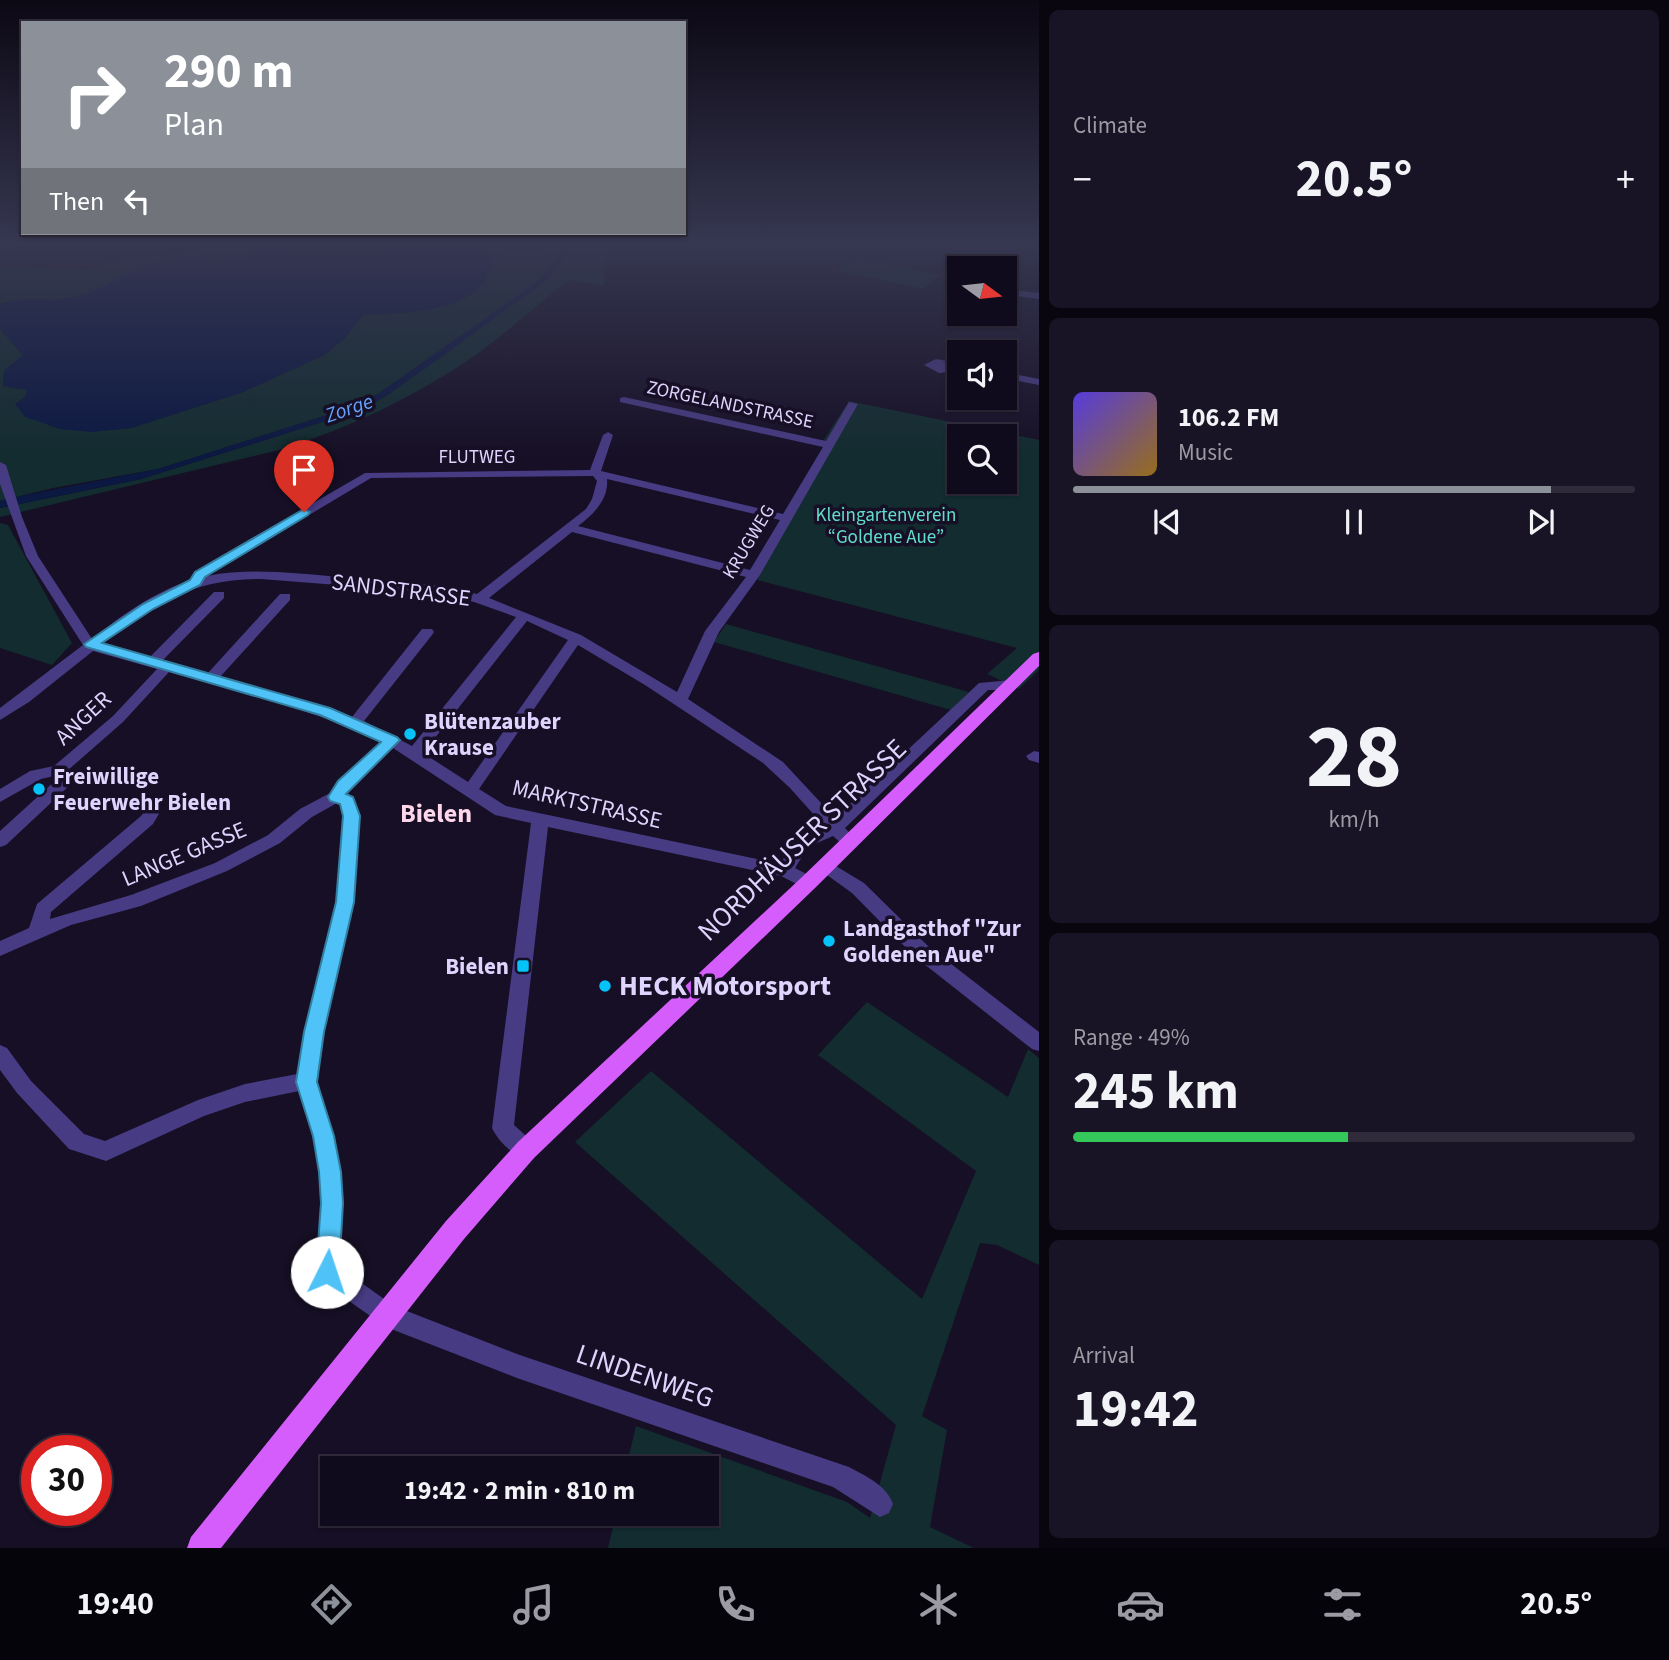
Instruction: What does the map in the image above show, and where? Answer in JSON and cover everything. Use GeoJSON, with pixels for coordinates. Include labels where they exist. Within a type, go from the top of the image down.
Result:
{"type":"FeatureCollection","features":[{"type":"Feature","properties":{"kind":"main road","name":"NORDHÄUSER STRASSE"},"geometry":{"type":"LineString","coordinates":[[202,1548],[455,1230],[526,1150],[826,866],[1039,657]]}},
{"type":"Feature","properties":{"kind":"street"},"geometry":{"type":"LineString","coordinates":[[1017,378],[1039,382]]}},
{"type":"Feature","properties":{"kind":"street","name":"ZORGELANDSTRASSE"},"geometry":{"type":"LineString","coordinates":[[624,400],[828,445]]}},
{"type":"Feature","properties":{"kind":"street","name":"KRUGWEG"},"geometry":{"type":"LineString","coordinates":[[680,701],[712,631],[754,575],[853,404]]}},
{"type":"Feature","properties":{"kind":"street"},"geometry":{"type":"LineString","coordinates":[[479,599],[590,511],[598,499],[603,481],[596,473],[595,467],[608,435]]}},
{"type":"Feature","properties":{"kind":"street"},"geometry":{"type":"LineString","coordinates":[[0,465],[32,556],[91,644]]}},
{"type":"Feature","properties":{"kind":"street","name":"FLUTWEG"},"geometry":{"type":"LineString","coordinates":[[196,583],[199,575],[369,475],[596,473],[786,518]]}},
{"type":"Feature","properties":{"kind":"street"},"geometry":{"type":"LineString","coordinates":[[568,527],[754,575]]}},
{"type":"Feature","properties":{"kind":"street","name":"SANDSTRASSE"},"geometry":{"type":"LineString","coordinates":[[0,715],[48,682],[91,644],[148,606],[196,583],[233,577],[279,576],[438,591],[479,599],[603,651],[779,768],[833,829],[850,842]]}},
{"type":"Feature","properties":{"kind":"street","name":"ANGER"},"geometry":{"type":"LineString","coordinates":[[0,796],[36,775],[59,770],[118,719],[159,665],[219,596]]}},
{"type":"Feature","properties":{"kind":"street"},"geometry":{"type":"LineString","coordinates":[[210,679],[285,597]]}},
{"type":"Feature","properties":{"kind":"street"},"geometry":{"type":"LineString","coordinates":[[414,754],[524,616]]}},
{"type":"Feature","properties":{"kind":"street"},"geometry":{"type":"LineString","coordinates":[[355,723],[427,632]]}},
{"type":"Feature","properties":{"kind":"street"},"geometry":{"type":"LineString","coordinates":[[470,791],[576,638]]}},
{"type":"Feature","properties":{"kind":"street","name":"MARKTSTRASSE"},"geometry":{"type":"LineString","coordinates":[[91,644],[325,711],[355,723],[392,740],[501,811],[785,872],[808,883]]}},
{"type":"Feature","properties":{"kind":"street"},"geometry":{"type":"LineString","coordinates":[[785,872],[796,846],[803,839],[833,829],[984,686],[1011,685]]}},
{"type":"Feature","properties":{"kind":"street"},"geometry":{"type":"LineString","coordinates":[[386,1315],[327,1272],[332,1203],[330,1172],[323,1136],[306,1082],[314,1032],[345,902],[352,816],[347,801],[336,797],[344,785],[392,740]]}},
{"type":"Feature","properties":{"kind":"street","name":"ANGER"},"geometry":{"type":"LineString","coordinates":[[0,841],[64,781],[59,770]]}},
{"type":"Feature","properties":{"kind":"street","name":"LANGE GASSE"},"geometry":{"type":"LineString","coordinates":[[0,949],[67,919],[135,901],[221,867],[274,839],[306,813],[336,797]]}},
{"type":"Feature","properties":{"kind":"street"},"geometry":{"type":"LineString","coordinates":[[38,930],[43,909],[147,820],[152,812],[148,803]]}},
{"type":"Feature","properties":{"kind":"street"},"geometry":{"type":"LineString","coordinates":[[526,1150],[503,1128],[540,821]]}},
{"type":"Feature","properties":{"kind":"street"},"geometry":{"type":"LineString","coordinates":[[826,866],[858,888],[920,951],[1038,1046]]}},
{"type":"Feature","properties":{"kind":"street"},"geometry":{"type":"LineString","coordinates":[[0,1054],[24,1087],[77,1142],[106,1151],[209,1106],[245,1094],[306,1082]]}},
{"type":"Feature","properties":{"kind":"street","name":"LINDENWEG"},"geometry":{"type":"LineString","coordinates":[[386,1315],[517,1366],[840,1476],[864,1490],[880,1504]]}},
{"type":"Feature","properties":{"kind":"green space"},"geometry":{"type":"Polygon","coordinates":[[[363,315],[490,315],[378,394],[349,408],[158,469],[53,488],[0,501],[0,329],[23,355],[4,371],[3,386],[28,390],[25,397],[48,425],[61,429],[131,428],[243,392],[324,355],[345,338],[363,315]]]}},
{"type":"Feature","properties":{"kind":"green space"},"geometry":{"type":"Polygon","coordinates":[[[498,315],[526,315],[467,361],[423,388],[331,432],[283,449],[0,517],[0,508],[141,479],[360,410],[386,396],[498,315]]]}},
{"type":"Feature","properties":{"kind":"green space","name":"Kleingartenverein “Goldene Aue”"},"geometry":{"type":"Polygon","coordinates":[[[849,401],[961,424],[947,424],[947,494],[1017,494],[1017,435],[1039,440],[1039,670],[1019,689],[987,674],[1017,648],[757,580],[833,443],[823,441],[849,401]]]}},
{"type":"Feature","properties":{"kind":"green space"},"geometry":{"type":"Polygon","coordinates":[[[0,523],[8,525],[72,643],[52,665],[0,648],[0,523]]]}},
{"type":"Feature","properties":{"kind":"green space"},"geometry":{"type":"Polygon","coordinates":[[[726,624],[969,692],[951,710],[714,642],[726,624]]]}},
{"type":"Feature","properties":{"kind":"green space"},"geometry":{"type":"Polygon","coordinates":[[[867,1002],[1008,1097],[1028,1049],[1039,1058],[1039,1265],[997,1245],[980,1243],[922,1416],[947,1430],[930,1527],[974,1548],[608,1548],[613,1526],[719,1526],[719,1456],[629,1456],[636,1426],[847,1502],[870,1518],[896,1425],[575,1142],[651,1071],[922,1299],[976,1171],[818,1055],[867,1002]]]}},
{"type":"Feature","properties":{"kind":"water"},"geometry":{"type":"Polygon","coordinates":[[[0,315],[363,315],[345,338],[324,355],[243,392],[131,428],[92,432],[61,429],[25,417],[15,404],[25,397],[27,390],[3,386],[4,371],[23,355],[0,329],[0,315]]]}},
{"type":"Feature","properties":{"kind":"water","name":"Zorge"},"geometry":{"type":"Polygon","coordinates":[[[490,315],[498,315],[386,396],[360,410],[141,479],[0,508],[0,501],[6,499],[158,469],[349,408],[378,394],[490,315]]]}},
{"type":"Feature","properties":{"kind":"place","name":"Blütenzauber Krause"},"geometry":{"type":"Point","coordinates":[410,734]}},
{"type":"Feature","properties":{"kind":"place","name":"Freiwillige Feuerwehr Bielen"},"geometry":{"type":"Point","coordinates":[39,789]}},
{"type":"Feature","properties":{"kind":"place","name":"Landgasthof \"Zur Goldenen Aue\""},"geometry":{"type":"Point","coordinates":[829,941]}},
{"type":"Feature","properties":{"kind":"place","name":"Bielen"},"geometry":{"type":"Point","coordinates":[523,966]}},
{"type":"Feature","properties":{"kind":"place","name":"HECK Motorsport"},"geometry":{"type":"Point","coordinates":[605,986]}},
{"type":"Feature","properties":{"kind":"district","name":"Bielen"},"geometry":{"type":"Point","coordinates":[436,813]}},
{"type":"Feature","properties":{"kind":"route"},"geometry":{"type":"LineString","coordinates":[[304,512],[199,575],[195,579],[196,583],[148,606],[91,644],[325,711],[392,740],[344,785],[336,797],[347,801],[352,816],[345,902],[314,1032],[306,1082],[323,1136],[330,1172],[332,1203],[327,1272]]}}]}
